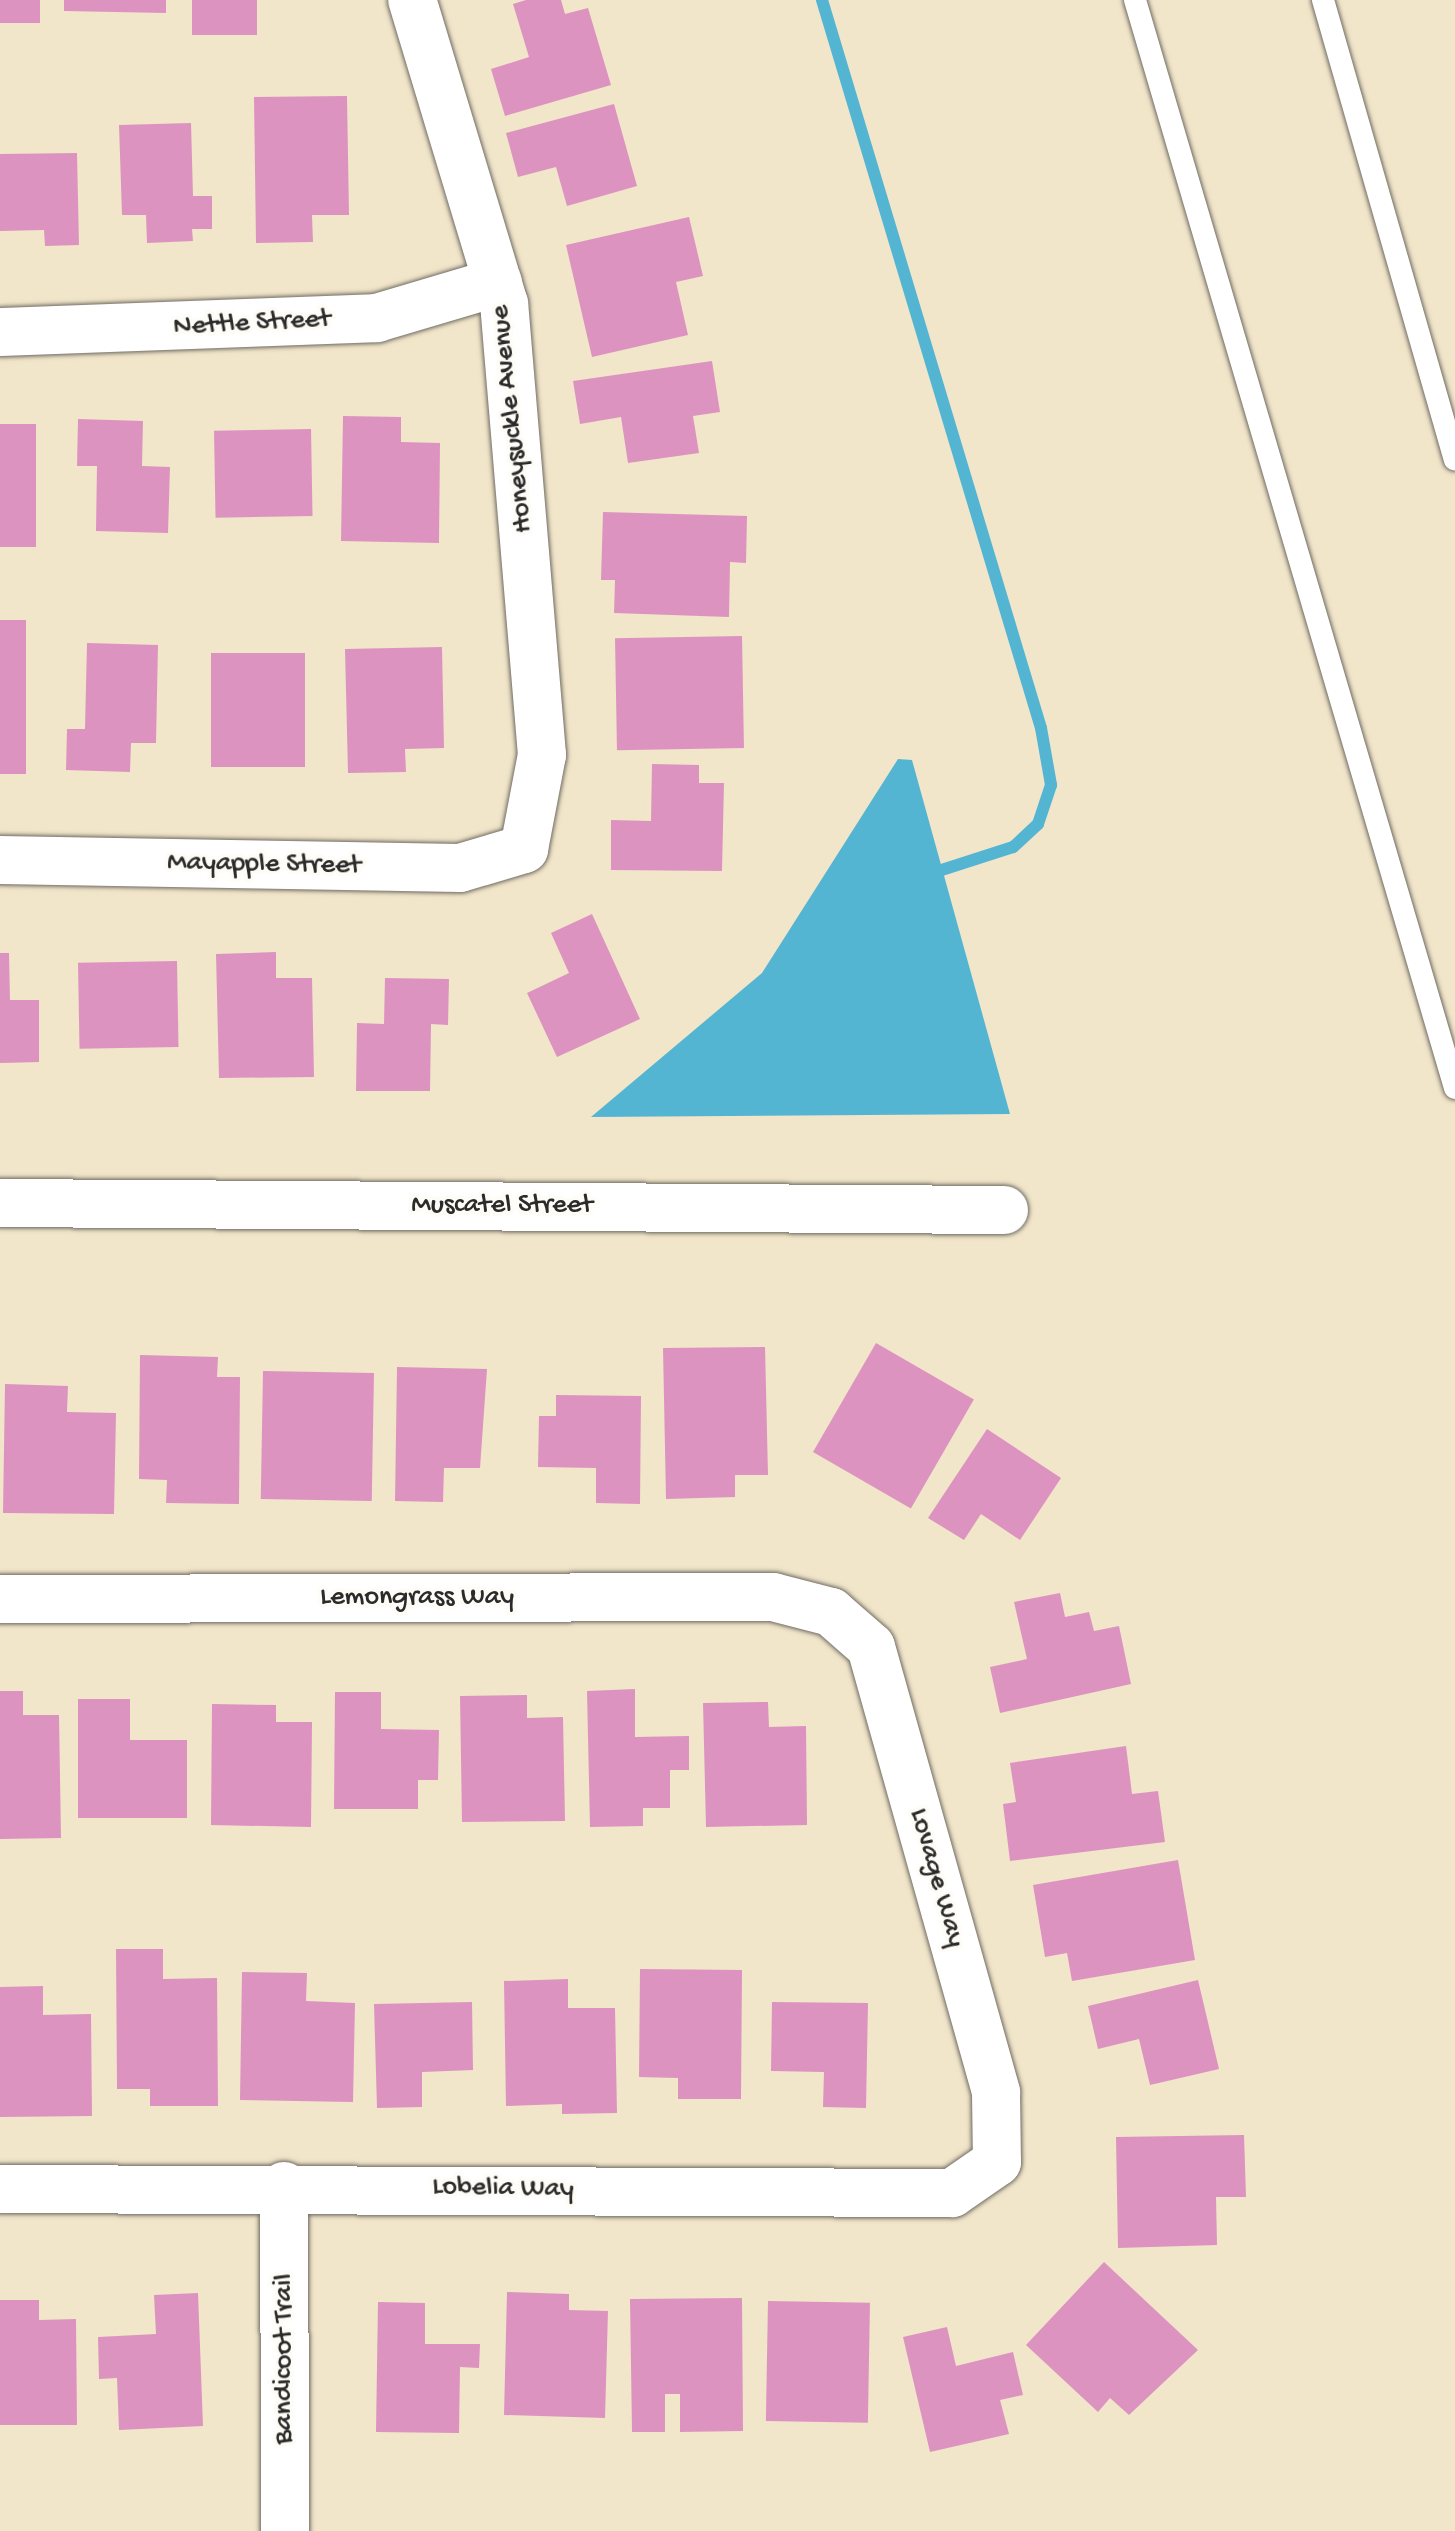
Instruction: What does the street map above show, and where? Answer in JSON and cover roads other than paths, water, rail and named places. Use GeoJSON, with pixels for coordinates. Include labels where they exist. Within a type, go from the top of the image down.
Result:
{"type":"FeatureCollection","features":[{"type":"Feature","properties":{"kind":"street","name":"Honeysuckle Avenue"},"geometry":{"type":"LineString","coordinates":[[412,0],[498,282],[542,755],[524,848]]}},
{"type":"Feature","properties":{"kind":"street","name":"Nettle Street"},"geometry":{"type":"LineString","coordinates":[[0,332],[377,318],[498,282]]}},
{"type":"Feature","properties":{"kind":"street","name":"Mayapple Street"},"geometry":{"type":"LineString","coordinates":[[0,860],[460,868],[524,848]]}},
{"type":"Feature","properties":{"kind":"street","name":"Muscatel Street"},"geometry":{"type":"LineString","coordinates":[[0,1203],[1004,1210]]}},
{"type":"Feature","properties":{"kind":"street","name":"Lemongrass Way"},"geometry":{"type":"LineString","coordinates":[[0,1599],[773,1598],[831,1612]]}},
{"type":"Feature","properties":{"kind":"street","name":"Lovage Way"},"geometry":{"type":"LineString","coordinates":[[831,1612],[871,1647],[996,2093],[997,2162]]}},
{"type":"Feature","properties":{"kind":"street","name":"Lobelia Way"},"geometry":{"type":"LineString","coordinates":[[0,2189],[284,2186],[952,2193],[997,2162]]}},
{"type":"Feature","properties":{"kind":"street","name":"Bandicoot Trail"},"geometry":{"type":"LineString","coordinates":[[284,2186],[285,2531]]}},
{"type":"Feature","properties":{"kind":"lane"},"geometry":{"type":"LineString","coordinates":[[1135,0],[1455,1088]]}},
{"type":"Feature","properties":{"kind":"lane"},"geometry":{"type":"LineString","coordinates":[[1323,0],[1455,459]]}},
{"type":"Feature","properties":{"kind":"water"},"geometry":{"type":"Polygon","coordinates":[[[898,759],[912,760],[1010,1114],[591,1117],[762,973],[898,759]]]}},
{"type":"Feature","properties":{"kind":"waterway"},"geometry":{"type":"LineString","coordinates":[[822,0],[1041,728],[1051,785],[1038,824],[1013,847],[942,870]]}}]}
